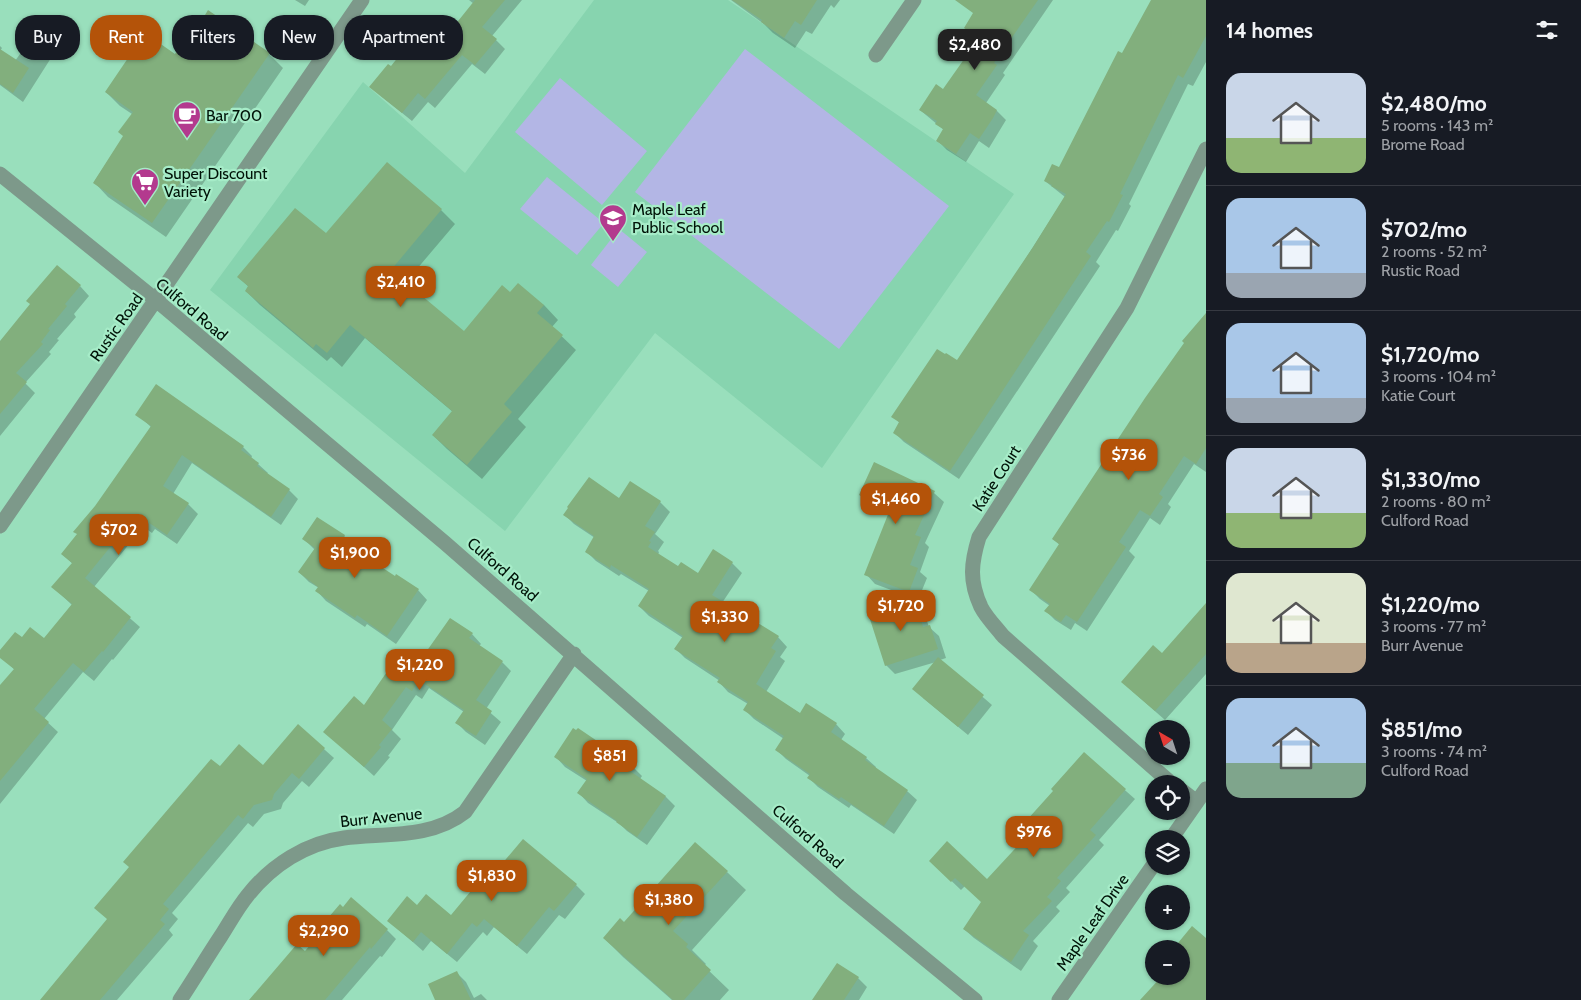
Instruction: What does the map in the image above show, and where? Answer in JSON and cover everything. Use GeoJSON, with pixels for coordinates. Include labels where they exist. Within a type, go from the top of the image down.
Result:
{"type":"FeatureCollection","features":[{"type":"Feature","properties":{"kind":"street","name":"Rustic Road"},"geometry":{"type":"LineString","coordinates":[[0,526],[362,0]]}},
{"type":"Feature","properties":{"kind":"street"},"geometry":{"type":"LineString","coordinates":[[876,55],[914,0]]}},
{"type":"Feature","properties":{"kind":"street","name":"Katie Court"},"geometry":{"type":"LineString","coordinates":[[1162,775],[1003,636],[981,608],[972,579],[973,556],[979,537],[1127,308],[1206,149]]}},
{"type":"Feature","properties":{"kind":"street","name":"Culford Road"},"geometry":{"type":"LineString","coordinates":[[0,174],[156,300],[445,543],[846,894],[975,1000]]}},
{"type":"Feature","properties":{"kind":"street","name":"Burr Avenue"},"geometry":{"type":"LineString","coordinates":[[180,1000],[248,895],[284,860],[326,841],[404,834],[435,828],[454,821],[465,812],[574,654]]}},
{"type":"Feature","properties":{"kind":"street"},"geometry":{"type":"LineString","coordinates":[[1177,830],[1206,788]]}},
{"type":"Feature","properties":{"kind":"street"},"geometry":{"type":"LineString","coordinates":[[1190,797],[1197,802]]}},
{"type":"Feature","properties":{"kind":"street","name":"Maple Leaf Drive"},"geometry":{"type":"LineString","coordinates":[[1059,1000],[1146,875]]}},
{"type":"Feature","properties":{"kind":"shaded area","name":"Maple Leaf Public School"},"geometry":{"type":"Polygon","coordinates":[[[594,0],[728,0],[1014,194],[822,468],[655,333],[505,531],[210,290],[363,82],[465,173],[594,0]]]}},
{"type":"Feature","properties":{"kind":"shaded area"},"geometry":{"type":"Polygon","coordinates":[[[745,49],[949,206],[839,349],[635,192],[745,49]]]}},
{"type":"Feature","properties":{"kind":"shaded area"},"geometry":{"type":"Polygon","coordinates":[[[560,78],[647,151],[602,205],[515,132],[560,78]]]}},
{"type":"Feature","properties":{"kind":"shaded area"},"geometry":{"type":"Polygon","coordinates":[[[547,177],[604,223],[577,255],[520,209],[547,177]]]}},
{"type":"Feature","properties":{"kind":"shaded area"},"geometry":{"type":"Polygon","coordinates":[[[619,229],[647,252],[618,287],[591,265],[619,229]]]}},
{"type":"Feature","properties":{"kind":"building"},"geometry":{"type":"Polygon","coordinates":[[[475,0],[505,0],[482,27],[497,39],[475,65],[463,56],[463,15],[475,0]]]}},
{"type":"Feature","properties":{"kind":"building"},"geometry":{"type":"Polygon","coordinates":[[[732,0],[817,0],[801,25],[795,21],[784,38],[761,22],[762,20],[732,0]]]}},
{"type":"Feature","properties":{"kind":"building"},"geometry":{"type":"Polygon","coordinates":[[[955,0],[1038,0],[994,63],[997,65],[976,95],[997,110],[993,118],[979,139],[970,133],[956,154],[936,141],[943,129],[935,124],[937,121],[919,110],[936,84],[943,89],[979,38],[964,28],[973,13],[955,0]]]}},
{"type":"Feature","properties":{"kind":"building"},"geometry":{"type":"Polygon","coordinates":[[[1151,0],[1206,0],[1206,36],[1183,78],[1178,75],[1120,194],[1123,195],[1109,222],[1107,221],[1086,252],[1091,256],[950,471],[893,433],[899,422],[891,417],[937,349],[957,360],[1033,247],[1066,194],[1044,181],[1052,164],[1059,167],[1118,51],[1122,53],[1151,0]]]}},
{"type":"Feature","properties":{"kind":"building"},"geometry":{"type":"Polygon","coordinates":[[[208,10],[215,15],[205,15],[208,10]]]}},
{"type":"Feature","properties":{"kind":"building"},"geometry":{"type":"Polygon","coordinates":[[[254,42],[264,49],[265,60],[152,223],[93,183],[123,136],[118,132],[133,112],[105,92],[127,60],[162,60],[162,45],[172,52],[172,60],[254,60],[254,42]]]}},
{"type":"Feature","properties":{"kind":"building"},"geometry":{"type":"Polygon","coordinates":[[[0,49],[29,68],[13,93],[0,84],[0,49]]]}},
{"type":"Feature","properties":{"kind":"building"},"geometry":{"type":"Polygon","coordinates":[[[396,60],[458,60],[425,99],[418,93],[402,113],[369,87],[388,64],[391,66],[396,60]]]}},
{"type":"Feature","properties":{"kind":"building"},"geometry":{"type":"Polygon","coordinates":[[[387,162],[442,209],[391,270],[464,331],[502,285],[510,292],[518,283],[544,305],[537,313],[563,335],[504,404],[512,412],[467,465],[432,435],[452,411],[350,325],[327,353],[316,344],[313,348],[245,291],[248,286],[237,277],[295,208],[326,233],[387,162]]]}},
{"type":"Feature","properties":{"kind":"building"},"geometry":{"type":"Polygon","coordinates":[[[57,265],[81,285],[48,329],[50,330],[41,342],[43,344],[16,373],[27,382],[0,414],[0,341],[30,304],[26,301],[57,265]]]}},
{"type":"Feature","properties":{"kind":"building"},"geometry":{"type":"Polygon","coordinates":[[[1206,313],[1206,448],[1196,464],[1184,456],[1159,494],[1163,497],[1150,516],[1140,510],[1119,542],[1126,547],[1077,622],[1066,615],[1061,622],[1044,611],[1050,604],[1029,590],[1059,544],[1052,539],[1145,398],[1184,343],[1182,341],[1206,313]]]}},
{"type":"Feature","properties":{"kind":"building"},"geometry":{"type":"Polygon","coordinates":[[[156,384],[244,446],[241,450],[259,463],[257,466],[290,489],[271,517],[182,455],[163,486],[189,503],[167,535],[145,520],[142,525],[138,522],[134,527],[129,524],[85,578],[131,617],[84,672],[73,663],[34,709],[49,722],[0,781],[0,685],[14,669],[0,658],[0,650],[15,632],[22,637],[30,627],[44,638],[72,604],[51,587],[72,563],[61,554],[77,534],[73,532],[95,506],[151,426],[135,415],[156,384]]]}},
{"type":"Feature","properties":{"kind":"building"},"geometry":{"type":"Polygon","coordinates":[[[874,462],[935,491],[915,535],[921,537],[910,565],[918,568],[909,592],[864,575],[889,512],[883,509],[884,507],[859,495],[874,462]]]}},
{"type":"Feature","properties":{"kind":"building"},"geometry":{"type":"Polygon","coordinates":[[[589,477],[619,498],[630,481],[661,501],[645,526],[655,532],[649,541],[651,542],[648,547],[678,566],[681,562],[698,573],[713,549],[733,562],[712,595],[779,636],[771,648],[776,651],[756,684],[800,713],[806,703],[837,723],[831,732],[867,757],[865,760],[908,790],[884,826],[841,797],[839,799],[807,778],[810,774],[775,750],[784,736],[743,710],[748,702],[717,682],[720,678],[674,649],[683,636],[638,606],[649,589],[611,565],[610,568],[585,552],[594,536],[563,515],[589,477]]]}},
{"type":"Feature","properties":{"kind":"building"},"geometry":{"type":"Polygon","coordinates":[[[317,517],[345,535],[342,541],[395,576],[396,574],[419,589],[387,636],[357,615],[355,618],[315,591],[318,587],[298,572],[315,548],[302,539],[317,517]]]}},
{"type":"Feature","properties":{"kind":"building"},"geometry":{"type":"Polygon","coordinates":[[[914,598],[923,627],[930,625],[938,649],[885,666],[868,613],[914,598]]]}},
{"type":"Feature","properties":{"kind":"building"},"geometry":{"type":"Polygon","coordinates":[[[1206,603],[1206,654],[1155,711],[1121,682],[1153,645],[1162,653],[1206,603]]]}},
{"type":"Feature","properties":{"kind":"building"},"geometry":{"type":"Polygon","coordinates":[[[450,618],[473,633],[469,638],[503,661],[476,700],[492,711],[476,736],[455,723],[464,710],[419,680],[412,691],[406,687],[382,720],[392,729],[379,745],[381,747],[364,767],[323,732],[354,696],[364,705],[402,650],[419,662],[450,618]]]}},
{"type":"Feature","properties":{"kind":"building"},"geometry":{"type":"Polygon","coordinates":[[[938,657],[984,695],[958,727],[912,689],[938,657]]]}},
{"type":"Feature","properties":{"kind":"building"},"geometry":{"type":"Polygon","coordinates":[[[298,724],[325,748],[299,779],[292,773],[274,794],[272,800],[254,805],[243,819],[238,815],[163,904],[169,909],[160,920],[165,924],[100,1000],[40,1000],[107,919],[94,908],[129,867],[123,862],[211,759],[220,766],[239,744],[263,765],[298,724]]]}},
{"type":"Feature","properties":{"kind":"building"},"geometry":{"type":"Polygon","coordinates":[[[573,728],[576,730],[578,728],[634,766],[630,771],[666,796],[637,837],[577,793],[587,779],[554,757],[573,728]]]}},
{"type":"Feature","properties":{"kind":"building"},"geometry":{"type":"Polygon","coordinates":[[[1084,752],[1126,789],[1090,830],[1096,835],[1057,878],[1061,881],[1047,897],[1052,901],[1023,931],[1029,935],[1011,962],[963,929],[981,902],[955,878],[951,882],[929,861],[947,841],[987,879],[1025,838],[1017,831],[1053,791],[1051,789],[1084,752]]]}},
{"type":"Feature","properties":{"kind":"building"},"geometry":{"type":"Polygon","coordinates":[[[523,839],[577,884],[554,911],[549,907],[517,946],[484,919],[477,927],[472,923],[447,954],[421,932],[413,942],[387,921],[407,896],[417,905],[426,894],[451,915],[485,874],[490,878],[523,839]]]}},
{"type":"Feature","properties":{"kind":"building"},"geometry":{"type":"Polygon","coordinates":[[[695,842],[728,871],[673,931],[688,944],[686,947],[711,970],[684,1000],[673,1000],[603,938],[620,918],[624,922],[695,842]]]}},
{"type":"Feature","properties":{"kind":"building"},"geometry":{"type":"Polygon","coordinates":[[[351,897],[388,929],[371,949],[370,947],[325,1000],[249,1000],[297,944],[305,951],[331,920],[328,918],[340,904],[343,907],[351,897]]]}},
{"type":"Feature","properties":{"kind":"building"},"geometry":{"type":"Polygon","coordinates":[[[1192,926],[1206,938],[1206,1000],[1140,1000],[1154,985],[1190,985],[1190,940],[1180,940],[1192,926]]]}},
{"type":"Feature","properties":{"kind":"building"},"geometry":{"type":"Polygon","coordinates":[[[837,963],[859,977],[844,1000],[812,1000],[837,963]]]}},
{"type":"Feature","properties":{"kind":"building"},"geometry":{"type":"Polygon","coordinates":[[[457,971],[471,1000],[435,1000],[428,984],[457,971]]]}},
{"type":"Feature","properties":{"kind":"place","name":"Bar 700"},"geometry":{"type":"Point","coordinates":[187,139]}},
{"type":"Feature","properties":{"kind":"place","name":"Super Discount Variety"},"geometry":{"type":"Point","coordinates":[145,206]}},
{"type":"Feature","properties":{"kind":"place","name":"Maple Leaf Public School"},"geometry":{"type":"Point","coordinates":[613,242]}}]}
